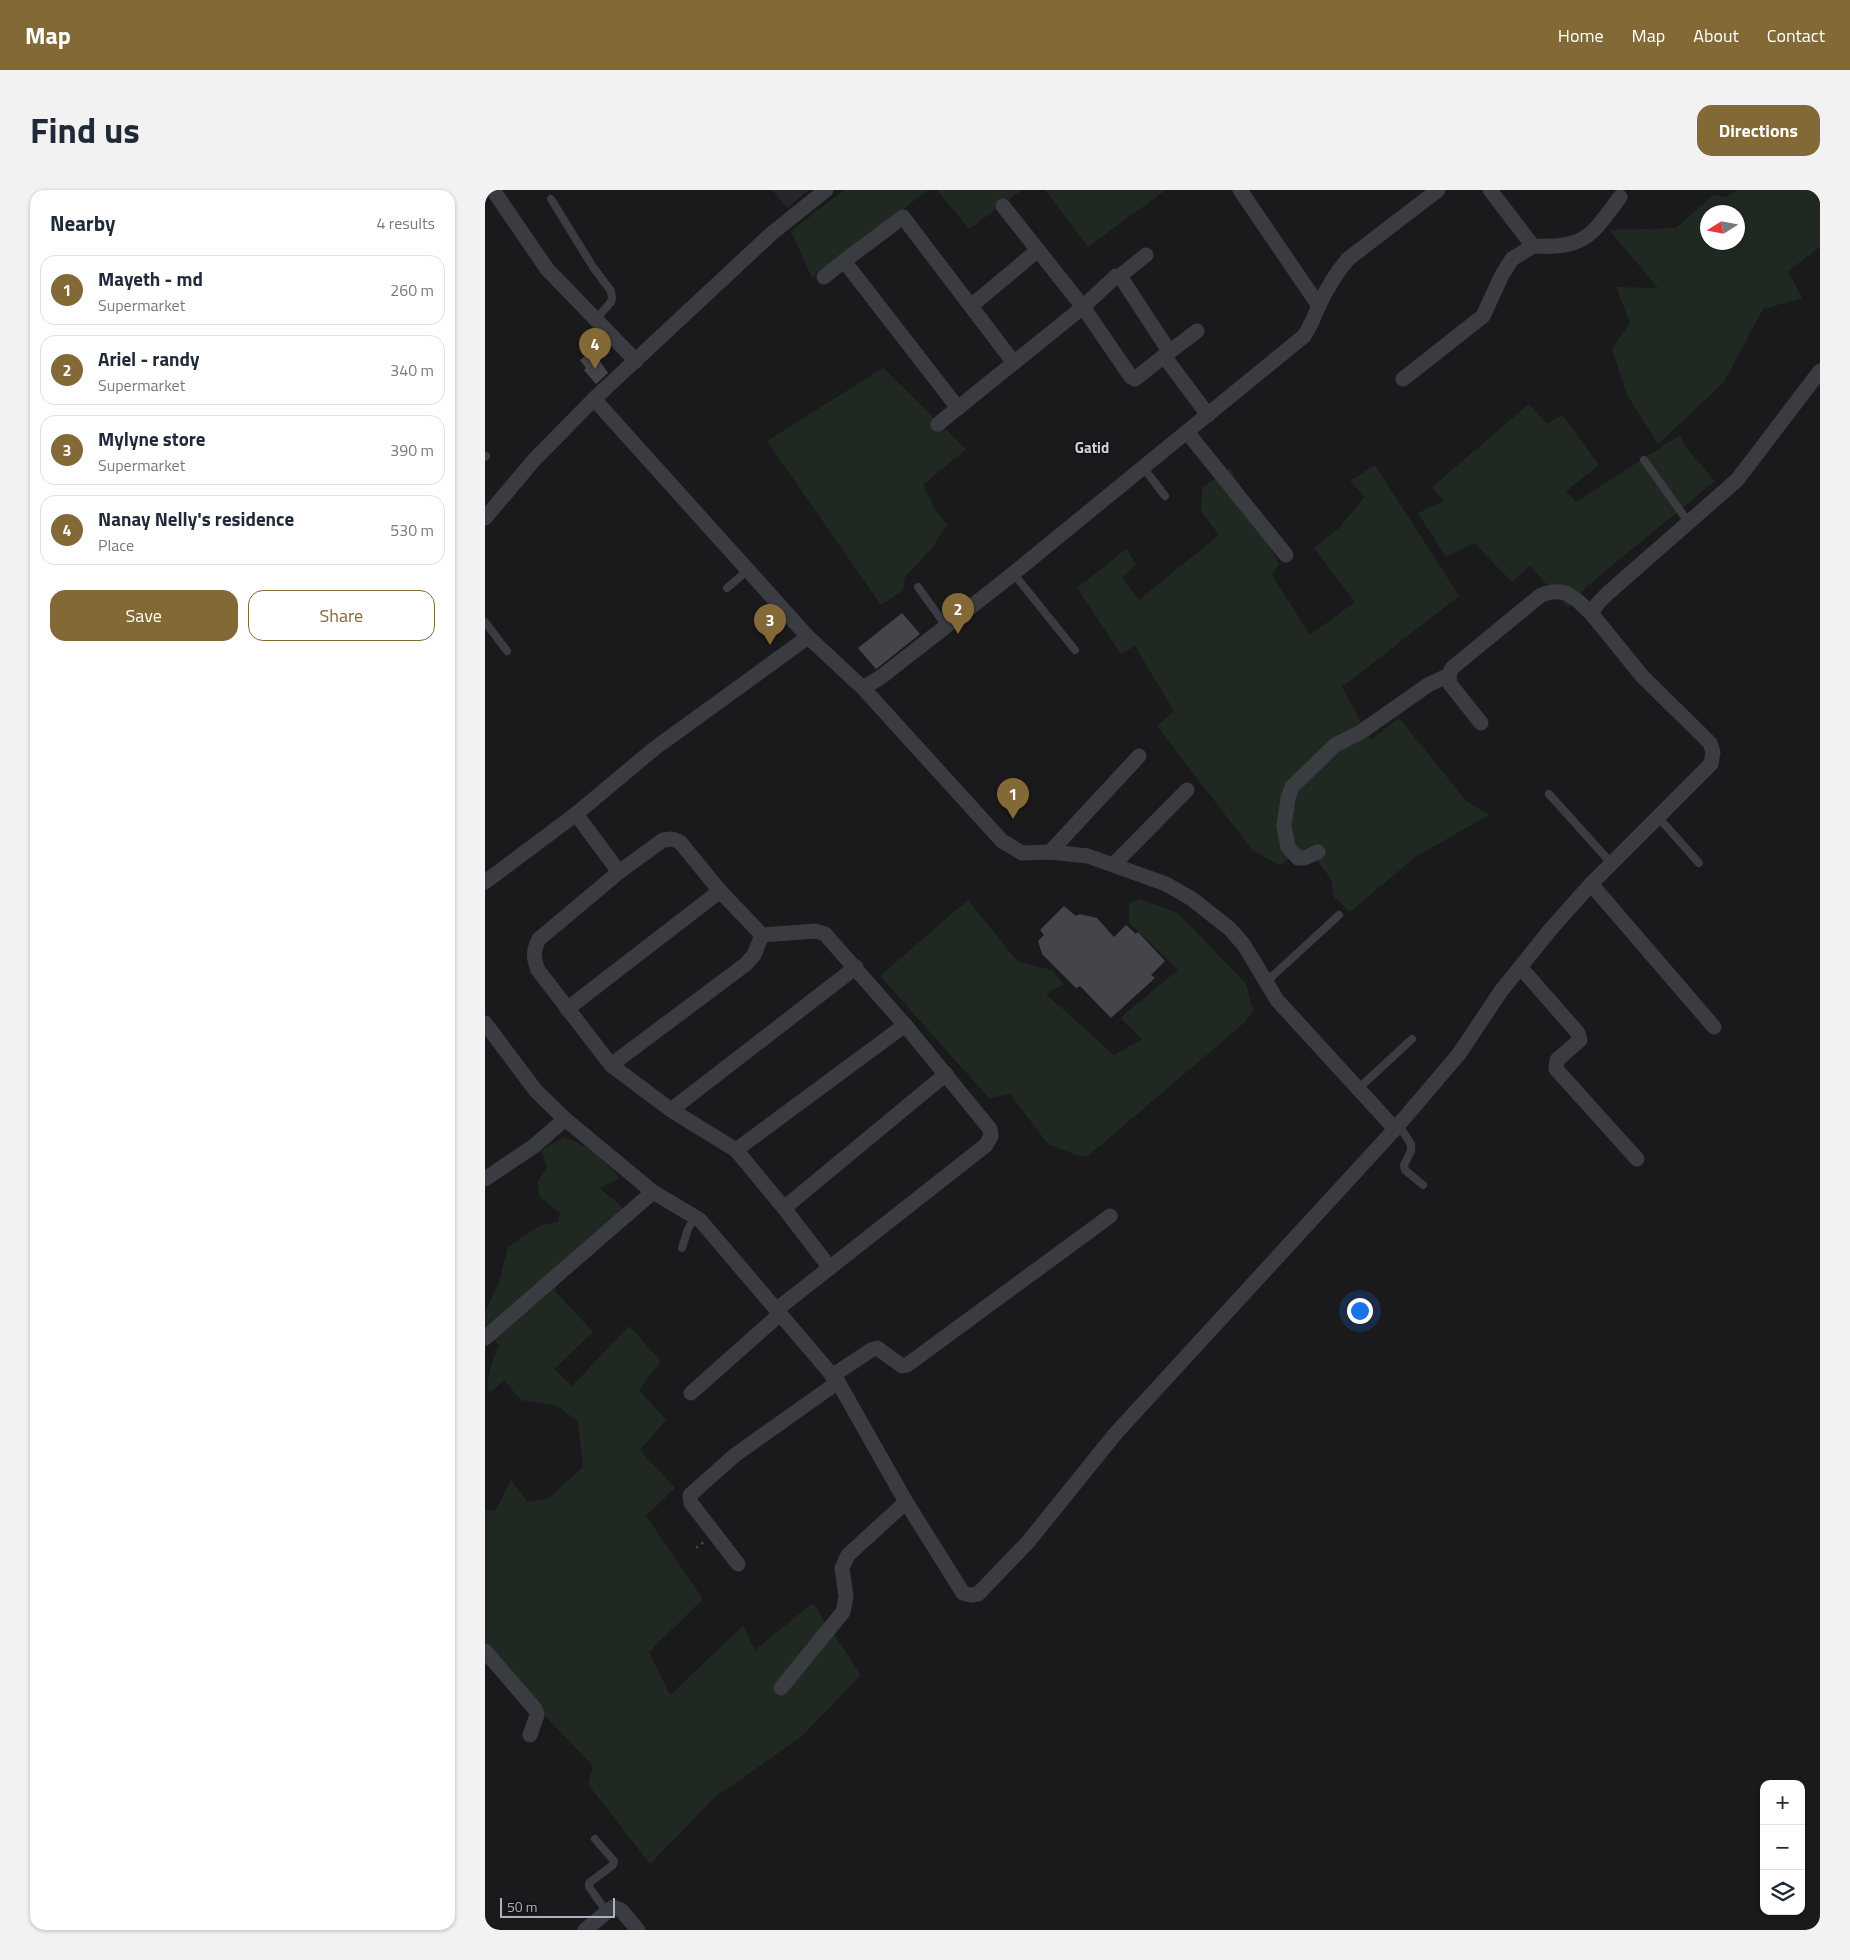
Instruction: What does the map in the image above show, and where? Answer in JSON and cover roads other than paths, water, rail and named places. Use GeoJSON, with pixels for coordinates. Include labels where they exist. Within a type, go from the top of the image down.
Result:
{"type":"FeatureCollection","features":[{"type":"Feature","properties":{"kind":"street"},"geometry":{"type":"LineString","coordinates":[[493,190],[547,269],[636,361]]}},
{"type":"Feature","properties":{"kind":"street"},"geometry":{"type":"LineString","coordinates":[[485,518],[534,460],[594,399],[771,234],[826,190]]}},
{"type":"Feature","properties":{"kind":"street"},"geometry":{"type":"LineString","coordinates":[[1239,190],[1319,306]]}},
{"type":"Feature","properties":{"kind":"street"},"geometry":{"type":"LineString","coordinates":[[863,688],[1013,574],[1304,336],[1339,270],[1348,259],[1438,190]]}},
{"type":"Feature","properties":{"kind":"street"},"geometry":{"type":"LineString","coordinates":[[1490,190],[1533,246]]}},
{"type":"Feature","properties":{"kind":"street"},"geometry":{"type":"LineString","coordinates":[[1403,380],[1483,316],[1502,275],[1512,259],[1533,246],[1572,245],[1595,232],[1620,197]]}},
{"type":"Feature","properties":{"kind":"street"},"geometry":{"type":"LineString","coordinates":[[1003,206],[1083,307],[1135,379],[1197,331]]}},
{"type":"Feature","properties":{"kind":"street"},"geometry":{"type":"LineString","coordinates":[[824,277],[903,217],[1014,363]]}},
{"type":"Feature","properties":{"kind":"street"},"geometry":{"type":"LineString","coordinates":[[971,306],[1038,250]]}},
{"type":"Feature","properties":{"kind":"street"},"geometry":{"type":"LineString","coordinates":[[938,424],[1083,307],[1116,276],[1120,276],[1146,255]]}},
{"type":"Feature","properties":{"kind":"street"},"geometry":{"type":"LineString","coordinates":[[844,261],[958,408]]}},
{"type":"Feature","properties":{"kind":"street"},"geometry":{"type":"LineString","coordinates":[[1120,276],[1208,415]]}},
{"type":"Feature","properties":{"kind":"street"},"geometry":{"type":"LineString","coordinates":[[1591,613],[1607,593],[1737,480],[1820,371]]}},
{"type":"Feature","properties":{"kind":"street"},"geometry":{"type":"LineString","coordinates":[[594,399],[808,637],[863,688],[1002,840],[1021,853],[1050,852],[1087,856],[1114,864],[1173,888],[1192,899],[1230,928],[1244,945],[1288,1012],[1359,1089],[1397,1126]]}},
{"type":"Feature","properties":{"kind":"street"},"geometry":{"type":"LineString","coordinates":[[1187,432],[1286,555]]}},
{"type":"Feature","properties":{"kind":"street"},"geometry":{"type":"LineString","coordinates":[[485,1023],[536,1090],[565,1119],[653,1192],[700,1220],[835,1379],[906,1502],[963,1593],[978,1594],[1028,1542],[1116,1433],[1397,1126],[1459,1054],[1501,991],[1550,930],[1591,884],[1711,764],[1713,752],[1710,743],[1642,676],[1591,613],[1566,592],[1551,591],[1541,595],[1453,668],[1449,675],[1427,685],[1361,732],[1335,745],[1292,787],[1288,798],[1284,826],[1288,847],[1298,858],[1304,858],[1318,852]]}},
{"type":"Feature","properties":{"kind":"street"},"geometry":{"type":"LineString","coordinates":[[485,882],[576,814],[655,748],[808,637]]}},
{"type":"Feature","properties":{"kind":"street"},"geometry":{"type":"LineString","coordinates":[[1449,675],[1450,684],[1481,723]]}},
{"type":"Feature","properties":{"kind":"street"},"geometry":{"type":"LineString","coordinates":[[1050,852],[1139,756]]}},
{"type":"Feature","properties":{"kind":"street"},"geometry":{"type":"LineString","coordinates":[[1114,864],[1187,790]]}},
{"type":"Feature","properties":{"kind":"street"},"geometry":{"type":"LineString","coordinates":[[576,814],[619,872]]}},
{"type":"Feature","properties":{"kind":"street"},"geometry":{"type":"LineString","coordinates":[[762,935],[720,891],[680,842],[672,839],[663,840],[619,872],[539,939],[533,958],[538,970],[611,1065],[671,1110],[736,1150],[830,1268]]}},
{"type":"Feature","properties":{"kind":"street"},"geometry":{"type":"LineString","coordinates":[[1591,884],[1714,1027]]}},
{"type":"Feature","properties":{"kind":"street"},"geometry":{"type":"LineString","coordinates":[[567,1009],[720,891]]}},
{"type":"Feature","properties":{"kind":"street"},"geometry":{"type":"LineString","coordinates":[[691,1393],[778,1312],[830,1268],[986,1145],[991,1136],[990,1129],[905,1024],[825,934],[816,931],[762,935]]}},
{"type":"Feature","properties":{"kind":"street"},"geometry":{"type":"LineString","coordinates":[[611,1065],[746,964],[754,956],[762,935]]}},
{"type":"Feature","properties":{"kind":"street"},"geometry":{"type":"LineString","coordinates":[[671,1110],[856,967]]}},
{"type":"Feature","properties":{"kind":"street"},"geometry":{"type":"LineString","coordinates":[[1521,968],[1578,1033],[1580,1040],[1557,1060],[1556,1069],[1637,1159]]}},
{"type":"Feature","properties":{"kind":"street"},"geometry":{"type":"LineString","coordinates":[[736,1150],[905,1024]]}},
{"type":"Feature","properties":{"kind":"street"},"geometry":{"type":"LineString","coordinates":[[784,1208],[946,1074]]}},
{"type":"Feature","properties":{"kind":"street"},"geometry":{"type":"LineString","coordinates":[[485,1179],[534,1146],[565,1119]]}},
{"type":"Feature","properties":{"kind":"street"},"geometry":{"type":"LineString","coordinates":[[485,1338],[653,1192]]}},
{"type":"Feature","properties":{"kind":"street"},"geometry":{"type":"LineString","coordinates":[[738,1564],[691,1503],[690,1495],[735,1455],[871,1350],[877,1348],[902,1366],[907,1365],[1110,1216]]}},
{"type":"Feature","properties":{"kind":"street"},"geometry":{"type":"LineString","coordinates":[[781,1688],[843,1612],[846,1597],[842,1568],[847,1555],[906,1502]]}},
{"type":"Feature","properties":{"kind":"street"},"geometry":{"type":"LineString","coordinates":[[485,1651],[535,1709],[537,1716],[530,1735]]}},
{"type":"Feature","properties":{"kind":"street"},"geometry":{"type":"LineString","coordinates":[[585,1930],[613,1908],[621,1910],[638,1930]]}},
{"type":"Feature","properties":{"kind":"lane"},"geometry":{"type":"LineString","coordinates":[[551,199],[593,267],[611,291],[611,302],[596,319]]}},
{"type":"Feature","properties":{"kind":"lane"},"geometry":{"type":"LineString","coordinates":[[1644,460],[1689,523]]}},
{"type":"Feature","properties":{"kind":"lane"},"geometry":{"type":"LineString","coordinates":[[1143,467],[1165,496]]}},
{"type":"Feature","properties":{"kind":"lane"},"geometry":{"type":"LineString","coordinates":[[727,588],[748,570]]}},
{"type":"Feature","properties":{"kind":"lane"},"geometry":{"type":"LineString","coordinates":[[1013,574],[1075,650]]}},
{"type":"Feature","properties":{"kind":"lane"},"geometry":{"type":"LineString","coordinates":[[918,587],[946,626]]}},
{"type":"Feature","properties":{"kind":"lane"},"geometry":{"type":"LineString","coordinates":[[485,622],[507,651]]}},
{"type":"Feature","properties":{"kind":"lane"},"geometry":{"type":"LineString","coordinates":[[1549,794],[1612,864]]}},
{"type":"Feature","properties":{"kind":"lane"},"geometry":{"type":"LineString","coordinates":[[1658,817],[1699,864]]}},
{"type":"Feature","properties":{"kind":"lane"},"geometry":{"type":"LineString","coordinates":[[1267,982],[1339,915]]}},
{"type":"Feature","properties":{"kind":"lane"},"geometry":{"type":"LineString","coordinates":[[1359,1089],[1412,1039]]}},
{"type":"Feature","properties":{"kind":"lane"},"geometry":{"type":"LineString","coordinates":[[1397,1126],[1411,1144],[1411,1151],[1404,1165],[1405,1170],[1423,1185]]}},
{"type":"Feature","properties":{"kind":"lane"},"geometry":{"type":"LineString","coordinates":[[682,1248],[688,1229],[695,1217]]}},
{"type":"Feature","properties":{"kind":"lane"},"geometry":{"type":"LineString","coordinates":[[595,1839],[614,1861],[613,1865],[589,1882],[589,1887],[607,1912]]}},
{"type":"Feature","properties":{"kind":"place","name":"Nanay Nelly's residence"},"geometry":{"type":"Point","coordinates":[595,369]}},
{"type":"Feature","properties":{"kind":"place","name":"Ariel - randy"},"geometry":{"type":"Point","coordinates":[958,634]}},
{"type":"Feature","properties":{"kind":"place","name":"Mylyne store"},"geometry":{"type":"Point","coordinates":[770,645]}},
{"type":"Feature","properties":{"kind":"place","name":"Mayeth - md"},"geometry":{"type":"Point","coordinates":[1013,819]}},
{"type":"Feature","properties":{"kind":"district","name":"Gatid"},"geometry":{"type":"Point","coordinates":[1092,447]}}]}
